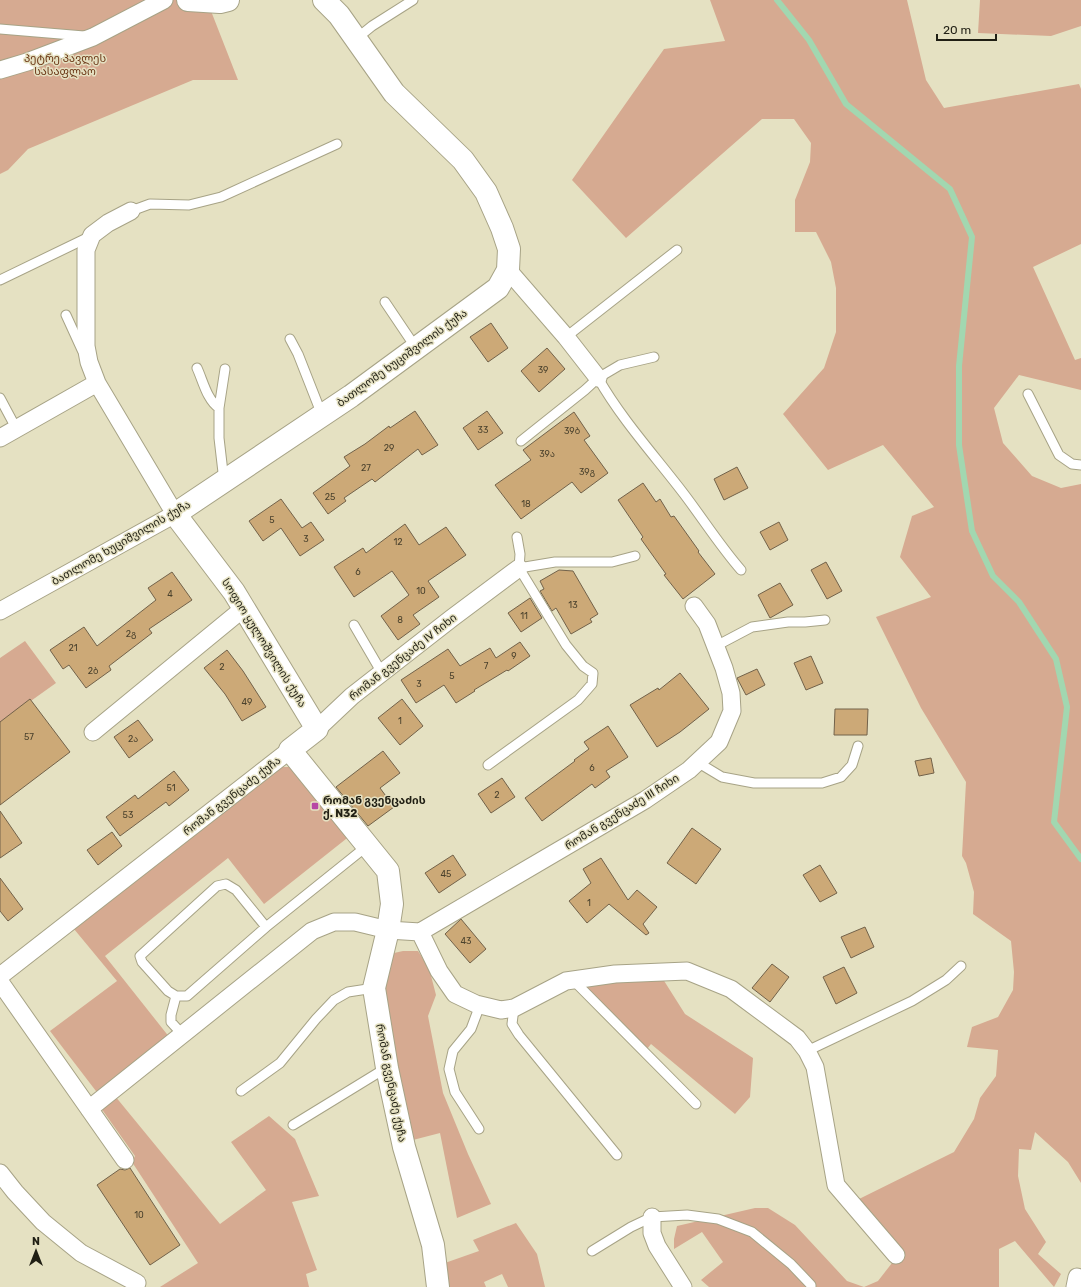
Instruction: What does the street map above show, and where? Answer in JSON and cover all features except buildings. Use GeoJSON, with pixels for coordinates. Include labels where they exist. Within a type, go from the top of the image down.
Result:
{"type":"FeatureCollection","features":[{"type":"Feature","properties":{"kind":"street"},"geometry":{"type":"LineString","coordinates":[[0,70],[27,62],[93,37],[164,0]]}},
{"type":"Feature","properties":{"kind":"street"},"geometry":{"type":"LineString","coordinates":[[188,0],[220,2],[228,0]]}},
{"type":"Feature","properties":{"kind":"street","name":"ბათლომე ხუციშვილის ქუჩა"},"geometry":{"type":"LineString","coordinates":[[4,606],[175,514],[224,482],[351,396],[498,288],[508,270],[509,249],[502,228],[486,192],[463,160],[394,93],[339,15],[324,0]]}},
{"type":"Feature","properties":{"kind":"street"},"geometry":{"type":"LineString","coordinates":[[92,235],[108,223],[131,211]]}},
{"type":"Feature","properties":{"kind":"street","name":"სოფიო ყულოშვილის ქუჩა"},"geometry":{"type":"LineString","coordinates":[[92,235],[86,250],[86,346],[88,362],[97,383],[175,514],[234,592],[317,729]]}},
{"type":"Feature","properties":{"kind":"street"},"geometry":{"type":"LineString","coordinates":[[508,270],[566,337],[598,378]]}},
{"type":"Feature","properties":{"kind":"street"},"geometry":{"type":"LineString","coordinates":[[0,438],[97,383]]}},
{"type":"Feature","properties":{"kind":"street","name":"რომან გვენცაძე IV ჩიხი"},"geometry":{"type":"LineString","coordinates":[[290,750],[317,729],[352,696],[518,568]]}},
{"type":"Feature","properties":{"kind":"street","name":"რომან გვენცაძე III ჩიხი"},"geometry":{"type":"LineString","coordinates":[[420,932],[645,800],[689,770],[719,742],[732,711],[731,693],[724,668],[707,624],[694,606]]}},
{"type":"Feature","properties":{"kind":"street"},"geometry":{"type":"LineString","coordinates":[[93,732],[244,608]]}},
{"type":"Feature","properties":{"kind":"street","name":"რომან გვენცაძე ქუჩა"},"geometry":{"type":"LineString","coordinates":[[0,976],[290,750],[388,871],[392,904],[388,930],[374,988],[387,1068],[404,1147],[434,1245],[438,1287]]}},
{"type":"Feature","properties":{"kind":"street"},"geometry":{"type":"LineString","coordinates":[[89,1109],[312,931],[334,922],[355,922],[388,930],[420,932],[439,971],[455,994],[480,1005],[501,1010],[514,1008],[566,981],[615,974],[687,971],[731,989],[797,1038],[807,1051],[815,1067],[836,1185],[896,1255]]}},
{"type":"Feature","properties":{"kind":"street"},"geometry":{"type":"LineString","coordinates":[[0,982],[125,1160]]}},
{"type":"Feature","properties":{"kind":"street"},"geometry":{"type":"LineString","coordinates":[[0,1173],[14,1192],[43,1222],[81,1253],[137,1283]]}},
{"type":"Feature","properties":{"kind":"street"},"geometry":{"type":"LineString","coordinates":[[652,1217],[652,1234],[657,1246],[682,1287]]}},
{"type":"Feature","properties":{"kind":"lane"},"geometry":{"type":"LineString","coordinates":[[356,39],[372,26],[413,0]]}},
{"type":"Feature","properties":{"kind":"lane"},"geometry":{"type":"LineString","coordinates":[[0,29],[93,37]]}},
{"type":"Feature","properties":{"kind":"lane"},"geometry":{"type":"LineString","coordinates":[[131,211],[150,204],[189,205],[221,197],[337,144]]}},
{"type":"Feature","properties":{"kind":"lane"},"geometry":{"type":"LineString","coordinates":[[0,280],[92,235]]}},
{"type":"Feature","properties":{"kind":"lane"},"geometry":{"type":"LineString","coordinates":[[566,337],[677,250]]}},
{"type":"Feature","properties":{"kind":"lane"},"geometry":{"type":"LineString","coordinates":[[385,302],[416,348]]}},
{"type":"Feature","properties":{"kind":"lane"},"geometry":{"type":"LineString","coordinates":[[66,315],[88,362]]}},
{"type":"Feature","properties":{"kind":"lane"},"geometry":{"type":"LineString","coordinates":[[290,339],[298,354],[322,415]]}},
{"type":"Feature","properties":{"kind":"lane"},"geometry":{"type":"LineString","coordinates":[[521,441],[598,378],[620,365],[654,357]]}},
{"type":"Feature","properties":{"kind":"lane"},"geometry":{"type":"LineString","coordinates":[[197,368],[209,397],[213,404],[219,408]]}},
{"type":"Feature","properties":{"kind":"lane"},"geometry":{"type":"LineString","coordinates":[[224,482],[219,408],[225,369]]}},
{"type":"Feature","properties":{"kind":"lane"},"geometry":{"type":"LineString","coordinates":[[598,378],[605,391],[627,422],[684,494],[730,558],[741,570]]}},
{"type":"Feature","properties":{"kind":"lane"},"geometry":{"type":"LineString","coordinates":[[1028,394],[1059,455],[1072,464],[1081,465]]}},
{"type":"Feature","properties":{"kind":"lane"},"geometry":{"type":"LineString","coordinates":[[0,398],[16,428]]}},
{"type":"Feature","properties":{"kind":"lane"},"geometry":{"type":"LineString","coordinates":[[488,765],[578,700],[592,684],[593,674],[583,666],[566,645],[518,568],[520,554],[517,537]]}},
{"type":"Feature","properties":{"kind":"lane"},"geometry":{"type":"LineString","coordinates":[[518,568],[555,562],[612,562],[636,556]]}},
{"type":"Feature","properties":{"kind":"lane"},"geometry":{"type":"LineString","coordinates":[[716,646],[752,627],[788,622],[825,620]]}},
{"type":"Feature","properties":{"kind":"lane"},"geometry":{"type":"LineString","coordinates":[[354,625],[382,674]]}},
{"type":"Feature","properties":{"kind":"lane"},"geometry":{"type":"LineString","coordinates":[[698,762],[722,777],[754,783],[822,783],[841,777],[852,765],[858,746]]}},
{"type":"Feature","properties":{"kind":"lane"},"geometry":{"type":"LineString","coordinates":[[266,927],[236,890],[226,884],[217,886],[140,956],[142,962],[168,991],[176,996],[187,996],[266,927],[367,846]]}},
{"type":"Feature","properties":{"kind":"lane"},"geometry":{"type":"LineString","coordinates":[[807,1051],[912,1001],[946,980],[961,966]]}},
{"type":"Feature","properties":{"kind":"lane"},"geometry":{"type":"LineString","coordinates":[[573,980],[696,1104]]}},
{"type":"Feature","properties":{"kind":"lane"},"geometry":{"type":"LineString","coordinates":[[240,1091],[280,1063],[316,1019],[334,1000],[348,992],[374,988]]}},
{"type":"Feature","properties":{"kind":"lane"},"geometry":{"type":"LineString","coordinates":[[176,996],[171,1015],[171,1022],[182,1034]]}},
{"type":"Feature","properties":{"kind":"lane"},"geometry":{"type":"LineString","coordinates":[[479,1130],[455,1092],[449,1069],[453,1051],[471,1029],[480,1005]]}},
{"type":"Feature","properties":{"kind":"lane"},"geometry":{"type":"LineString","coordinates":[[514,1008],[512,1024],[519,1035],[617,1155]]}},
{"type":"Feature","properties":{"kind":"lane"},"geometry":{"type":"LineString","coordinates":[[293,1125],[387,1068]]}},
{"type":"Feature","properties":{"kind":"lane"},"geometry":{"type":"LineString","coordinates":[[592,1251],[631,1227],[652,1217],[687,1215],[718,1219],[752,1232],[791,1264],[811,1285],[811,1287]]}},
{"type":"Feature","properties":{"kind":"green space","name":"პეტრე პავლეს სასაფლაო"},"geometry":{"type":"Polygon","coordinates":[[[0,0],[212,0],[211,11],[238,80],[193,80],[28,149],[8,170],[0,174],[0,0]]]}},
{"type":"Feature","properties":{"kind":"green space"},"geometry":{"type":"Polygon","coordinates":[[[710,0],[907,0],[926,80],[944,108],[1079,84],[1081,89],[1081,244],[1033,267],[1075,360],[1081,358],[1081,390],[1019,375],[994,408],[1003,443],[1032,476],[1061,488],[1081,484],[1081,1183],[1068,1162],[1035,1132],[1031,1150],[1019,1149],[1018,1176],[1025,1209],[1046,1242],[1038,1254],[1061,1274],[1054,1287],[1015,1241],[999,1249],[999,1287],[864,1287],[878,1281],[892,1263],[884,1247],[855,1201],[954,1152],[974,1119],[980,1098],[996,1076],[998,1050],[967,1047],[972,1027],[998,1017],[1013,990],[1014,972],[1011,941],[973,914],[974,892],[966,863],[962,856],[966,782],[921,708],[876,617],[931,597],[900,557],[912,516],[934,507],[883,445],[828,470],[783,414],[824,368],[836,332],[836,288],[831,262],[816,232],[795,232],[795,200],[810,162],[811,143],[794,119],[762,119],[626,238],[572,180],[664,49],[725,41],[710,0]]]}},
{"type":"Feature","properties":{"kind":"green space"},"geometry":{"type":"Polygon","coordinates":[[[980,0],[1081,0],[1081,26],[1051,36],[978,33],[980,0]]]}},
{"type":"Feature","properties":{"kind":"green space"},"geometry":{"type":"Polygon","coordinates":[[[25,641],[56,683],[0,723],[0,658],[25,641]]]}},
{"type":"Feature","properties":{"kind":"green space"},"geometry":{"type":"Polygon","coordinates":[[[281,767],[289,767],[301,774],[351,835],[264,904],[228,858],[105,956],[170,1038],[99,1095],[50,1031],[117,981],[74,929],[281,767]]]}},
{"type":"Feature","properties":{"kind":"green space"},"geometry":{"type":"Polygon","coordinates":[[[403,951],[418,951],[429,968],[436,995],[428,1016],[443,1093],[468,1154],[491,1204],[457,1218],[440,1133],[409,1141],[382,982],[386,965],[394,953],[403,951]]]}},
{"type":"Feature","properties":{"kind":"green space"},"geometry":{"type":"Polygon","coordinates":[[[661,976],[685,1014],[753,1058],[750,1097],[735,1114],[651,1044],[647,1049],[580,983],[661,976]]]}},
{"type":"Feature","properties":{"kind":"green space"},"geometry":{"type":"Polygon","coordinates":[[[115,1096],[220,1224],[266,1190],[231,1142],[269,1116],[295,1139],[319,1196],[292,1202],[317,1270],[306,1274],[309,1287],[160,1287],[198,1263],[132,1162],[135,1156],[101,1108],[115,1096]]]}},
{"type":"Feature","properties":{"kind":"green space"},"geometry":{"type":"Polygon","coordinates":[[[755,1208],[768,1208],[795,1225],[847,1281],[864,1287],[709,1287],[701,1280],[723,1262],[702,1232],[674,1249],[674,1239],[677,1226],[755,1208]]]}},
{"type":"Feature","properties":{"kind":"green space"},"geometry":{"type":"Polygon","coordinates":[[[516,1223],[537,1254],[545,1287],[508,1287],[502,1274],[484,1282],[486,1287],[444,1287],[442,1264],[479,1251],[473,1240],[516,1223]]]}},
{"type":"Feature","properties":{"kind":"waterway"},"geometry":{"type":"LineString","coordinates":[[777,0],[809,40],[846,104],[950,189],[972,237],[959,366],[959,445],[972,531],[993,576],[1019,602],[1056,659],[1067,707],[1054,822],[1081,859]]}},
{"type":"Feature","properties":{"kind":"place","name":"რომან გვენცაძის ქ. N32"},"geometry":{"type":"Point","coordinates":[315,806]}}]}
